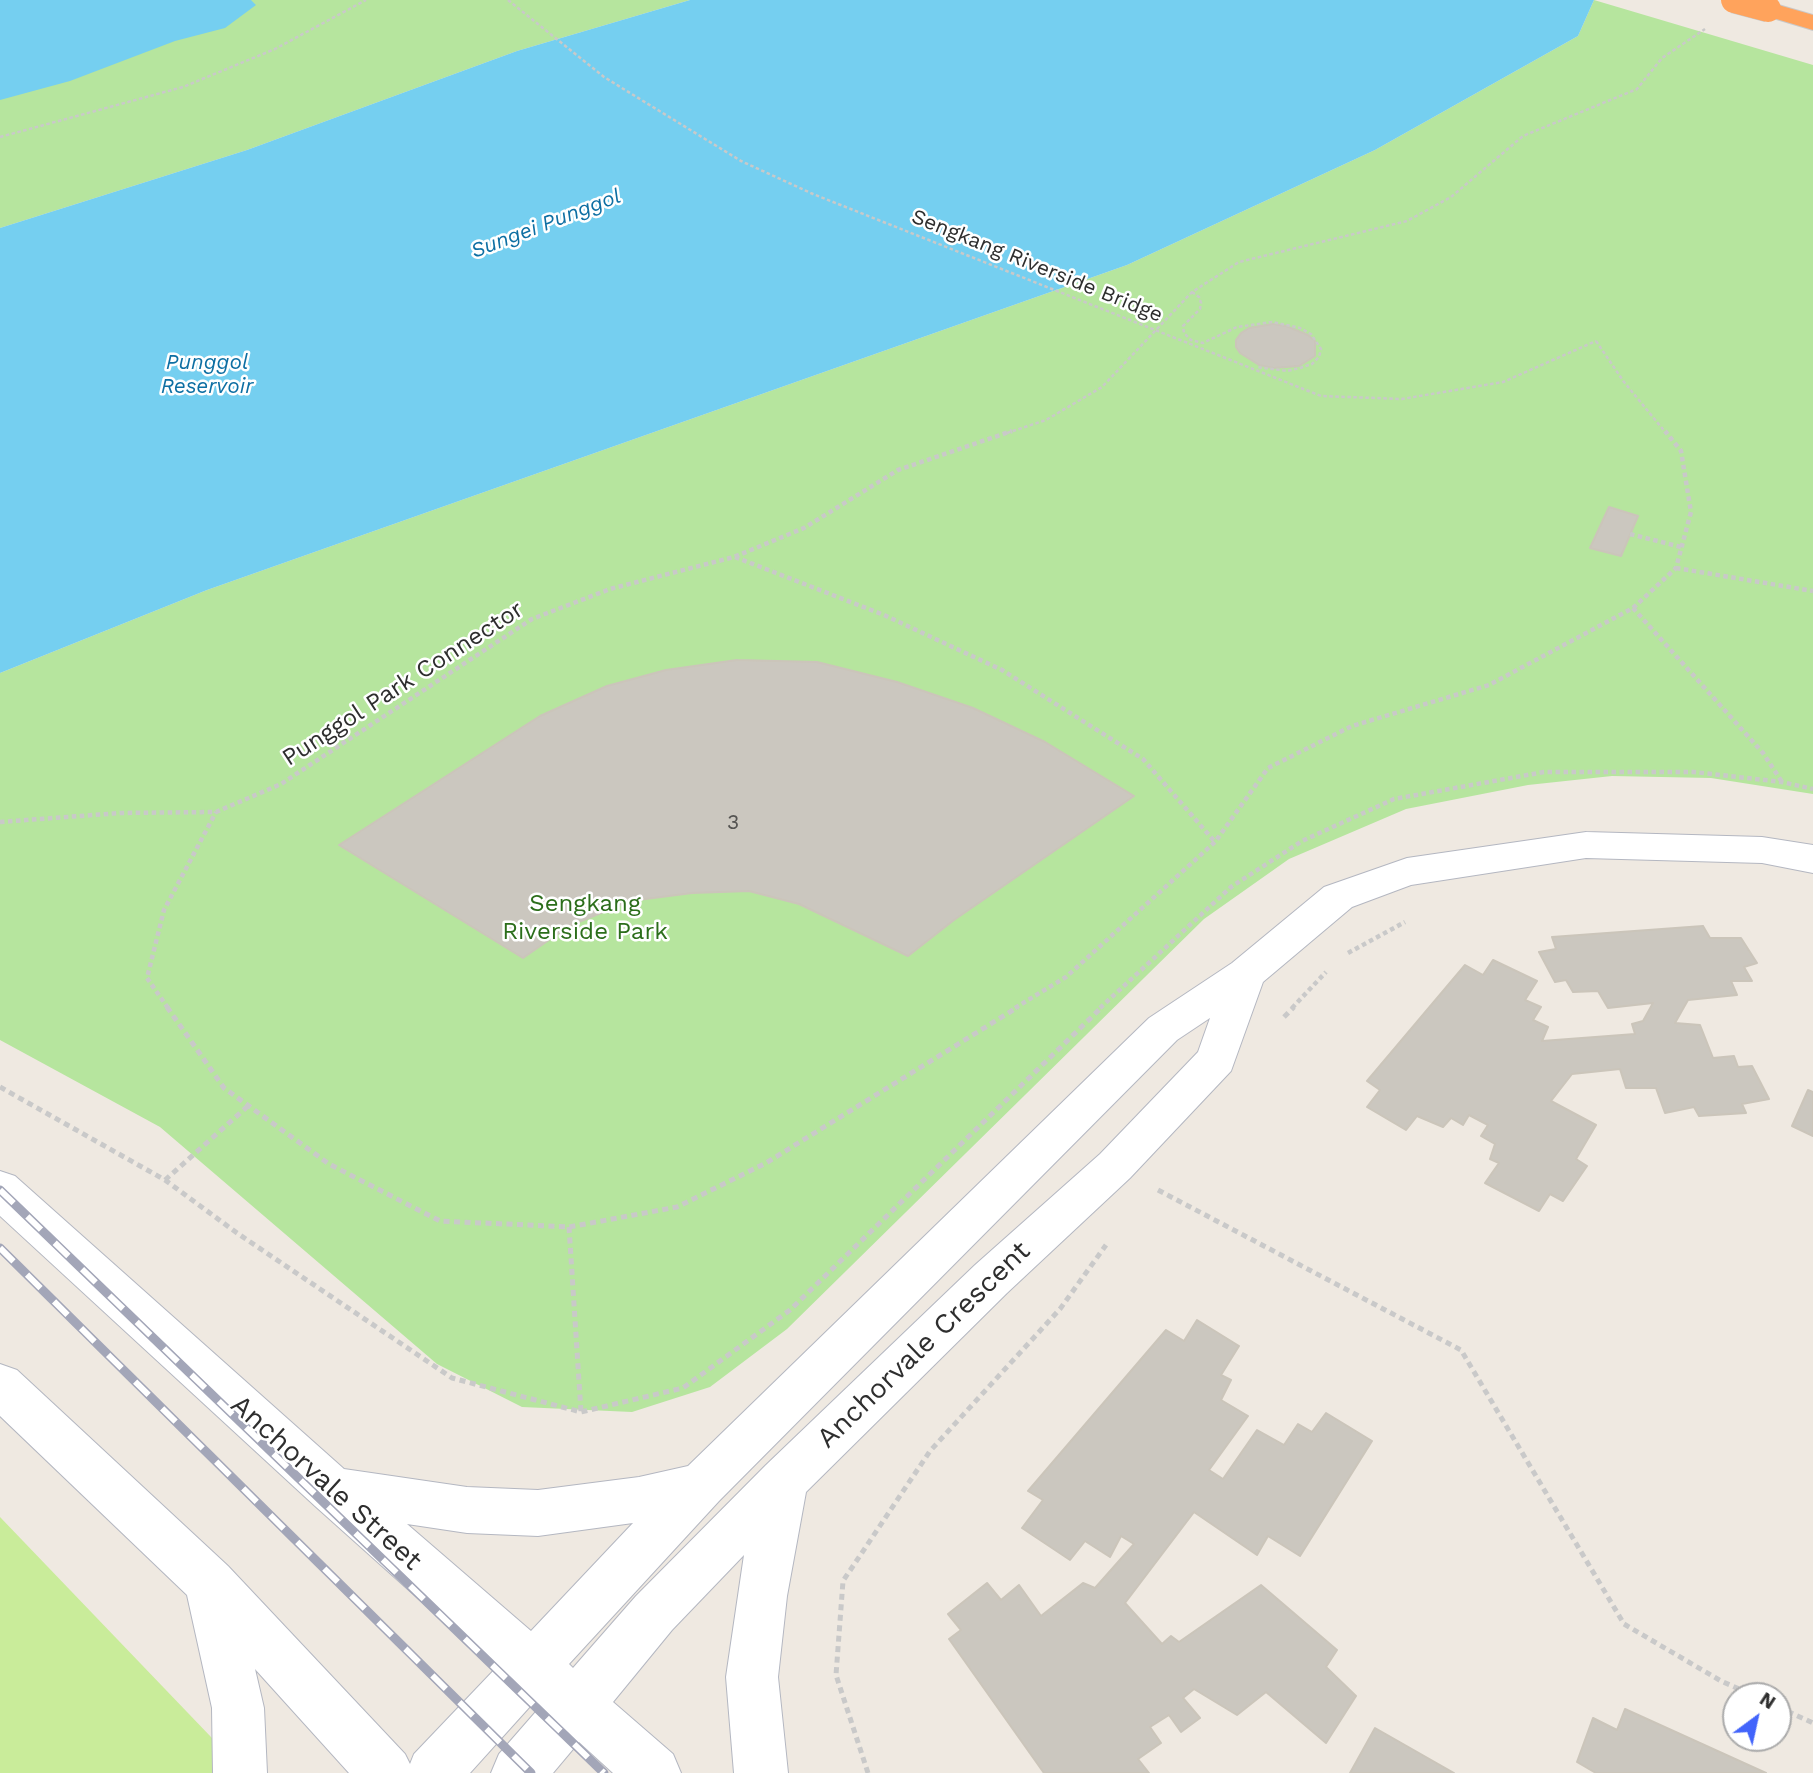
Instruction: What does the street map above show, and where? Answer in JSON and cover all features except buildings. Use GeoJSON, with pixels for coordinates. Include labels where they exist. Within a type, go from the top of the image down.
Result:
{"type":"FeatureCollection","features":[{"type":"Feature","properties":{"kind":"highway"},"geometry":{"type":"LineString","coordinates":[[1734,0],[1813,23]]}},
{"type":"Feature","properties":{"kind":"street"},"geometry":{"type":"LineString","coordinates":[[433,1773],[702,1485],[1163,1029],[1246,974],[1338,897],[1407,872],[1586,845],[1762,850],[1813,859]]}},
{"type":"Feature","properties":{"kind":"street","name":"Anchorvale Crescent"},"geometry":{"type":"LineString","coordinates":[[518,1773],[654,1613],[783,1481],[991,1279],[1115,1166],[1216,1060],[1246,974]]}},
{"type":"Feature","properties":{"kind":"street","name":"Anchorvale Street"},"geometry":{"type":"LineString","coordinates":[[0,1189],[332,1490],[654,1773]]}},
{"type":"Feature","properties":{"kind":"street"},"geometry":{"type":"LineString","coordinates":[[0,1385],[210,1583],[386,1773]]}},
{"type":"Feature","properties":{"kind":"street"},"geometry":{"type":"LineString","coordinates":[[761,1773],[752,1677],[762,1596],[783,1481]]}},
{"type":"Feature","properties":{"kind":"street"},"geometry":{"type":"LineString","coordinates":[[332,1490],[467,1510],[538,1513],[639,1500],[702,1485]]}},
{"type":"Feature","properties":{"kind":"street"},"geometry":{"type":"LineString","coordinates":[[210,1583],[238,1707],[240,1773]]}},
{"type":"Feature","properties":{"kind":"path"},"geometry":{"type":"LineString","coordinates":[[0,136],[183,87],[275,48],[366,0]]}},
{"type":"Feature","properties":{"kind":"path","name":"Sengkang Riverside Bridge"},"geometry":{"type":"LineString","coordinates":[[508,0],[604,78],[741,161],[825,199],[1256,367],[1321,396],[1402,399],[1503,382],[1596,341],[1625,382],[1681,451],[1691,512],[1682,547]]}},
{"type":"Feature","properties":{"kind":"path","name":"Punggol Park Connector"},"geometry":{"type":"LineString","coordinates":[[0,822],[120,813],[216,812],[281,784],[532,619],[610,589],[734,557],[804,528],[898,470],[1046,420],[1102,387],[1192,292],[1239,262],[1407,221],[1451,197],[1523,136],[1637,89],[1662,58],[1711,25]]}},
{"type":"Feature","properties":{"kind":"path"},"geometry":{"type":"LineString","coordinates":[[1192,292],[1199,297],[1201,303],[1200,309],[1183,326],[1184,333],[1191,340],[1203,343],[1237,327],[1272,322],[1300,328],[1318,341],[1321,349],[1319,357],[1300,368],[1287,371],[1256,367]]}},
{"type":"Feature","properties":{"kind":"path"},"geometry":{"type":"LineString","coordinates":[[216,812],[164,910],[147,978],[224,1088],[329,1164],[440,1221],[569,1227],[677,1207],[766,1163],[1066,977],[1215,842],[1268,768],[1353,726],[1489,685],[1633,608],[1676,568],[1682,547],[1630,534]]}},
{"type":"Feature","properties":{"kind":"path"},"geometry":{"type":"LineString","coordinates":[[734,557],[884,615],[1002,670],[1143,759],[1215,842]]}},
{"type":"Feature","properties":{"kind":"path"},"geometry":{"type":"LineString","coordinates":[[1676,568],[1813,591]]}},
{"type":"Feature","properties":{"kind":"path"},"geometry":{"type":"LineString","coordinates":[[1633,608],[1763,753],[1782,782]]}},
{"type":"Feature","properties":{"kind":"path"},"geometry":{"type":"LineString","coordinates":[[1340,957],[1409,920]]}},
{"type":"Feature","properties":{"kind":"path"},"geometry":{"type":"LineString","coordinates":[[1279,1021],[1331,966]]}},
{"type":"Feature","properties":{"kind":"path"},"geometry":{"type":"LineString","coordinates":[[2,1088],[165,1180],[237,1233],[452,1378],[581,1412],[569,1227]]}},
{"type":"Feature","properties":{"kind":"path"},"geometry":{"type":"LineString","coordinates":[[165,1180],[248,1106]]}},
{"type":"Feature","properties":{"kind":"path"},"geometry":{"type":"LineString","coordinates":[[1115,1166],[1461,1350],[1624,1624],[1723,1682]]}},
{"type":"Feature","properties":{"kind":"path"},"geometry":{"type":"LineString","coordinates":[[867,1773],[836,1675],[843,1581],[930,1451],[1060,1309],[1108,1242]]}},
{"type":"Feature","properties":{"kind":"path"},"geometry":{"type":"LineString","coordinates":[[1792,1713],[1813,1723]]}},
{"type":"Feature","properties":{"kind":"green space"},"geometry":{"type":"Polygon","coordinates":[[[0,0],[690,0],[517,51],[247,150],[0,228],[0,0]]]}},
{"type":"Feature","properties":{"kind":"green space","name":"Sengkang Riverside Park"},"geometry":{"type":"Polygon","coordinates":[[[1594,0],[1813,65],[1813,794],[1711,778],[1612,776],[1528,785],[1406,809],[1289,859],[1204,919],[787,1329],[710,1387],[632,1412],[522,1407],[437,1364],[160,1127],[0,1040],[0,673],[207,590],[1127,265],[1375,150],[1578,36],[1594,0]]]}},
{"type":"Feature","properties":{"kind":"green space"},"geometry":{"type":"Polygon","coordinates":[[[0,1517],[235,1762],[224,1773],[0,1773],[0,1517]]]}},
{"type":"Feature","properties":{"kind":"water"},"geometry":{"type":"Polygon","coordinates":[[[0,0],[251,0],[256,5],[225,28],[175,41],[70,81],[0,100],[0,0]]]}},
{"type":"Feature","properties":{"kind":"water","name":"Punggol Reservoir"},"geometry":{"type":"Polygon","coordinates":[[[690,0],[1594,0],[1578,36],[1375,150],[1127,265],[207,590],[0,673],[0,228],[247,150],[517,51],[690,0]]]}},
{"type":"Feature","properties":{"kind":"railway"},"geometry":{"type":"LineString","coordinates":[[0,1190],[604,1773]]}},
{"type":"Feature","properties":{"kind":"railway"},"geometry":{"type":"LineString","coordinates":[[0,1248],[531,1773]]}},
{"type":"Feature","properties":{"kind":"water label","name":"Sungei Punggol"},"geometry":{"type":"Point","coordinates":[546,224]}}]}
